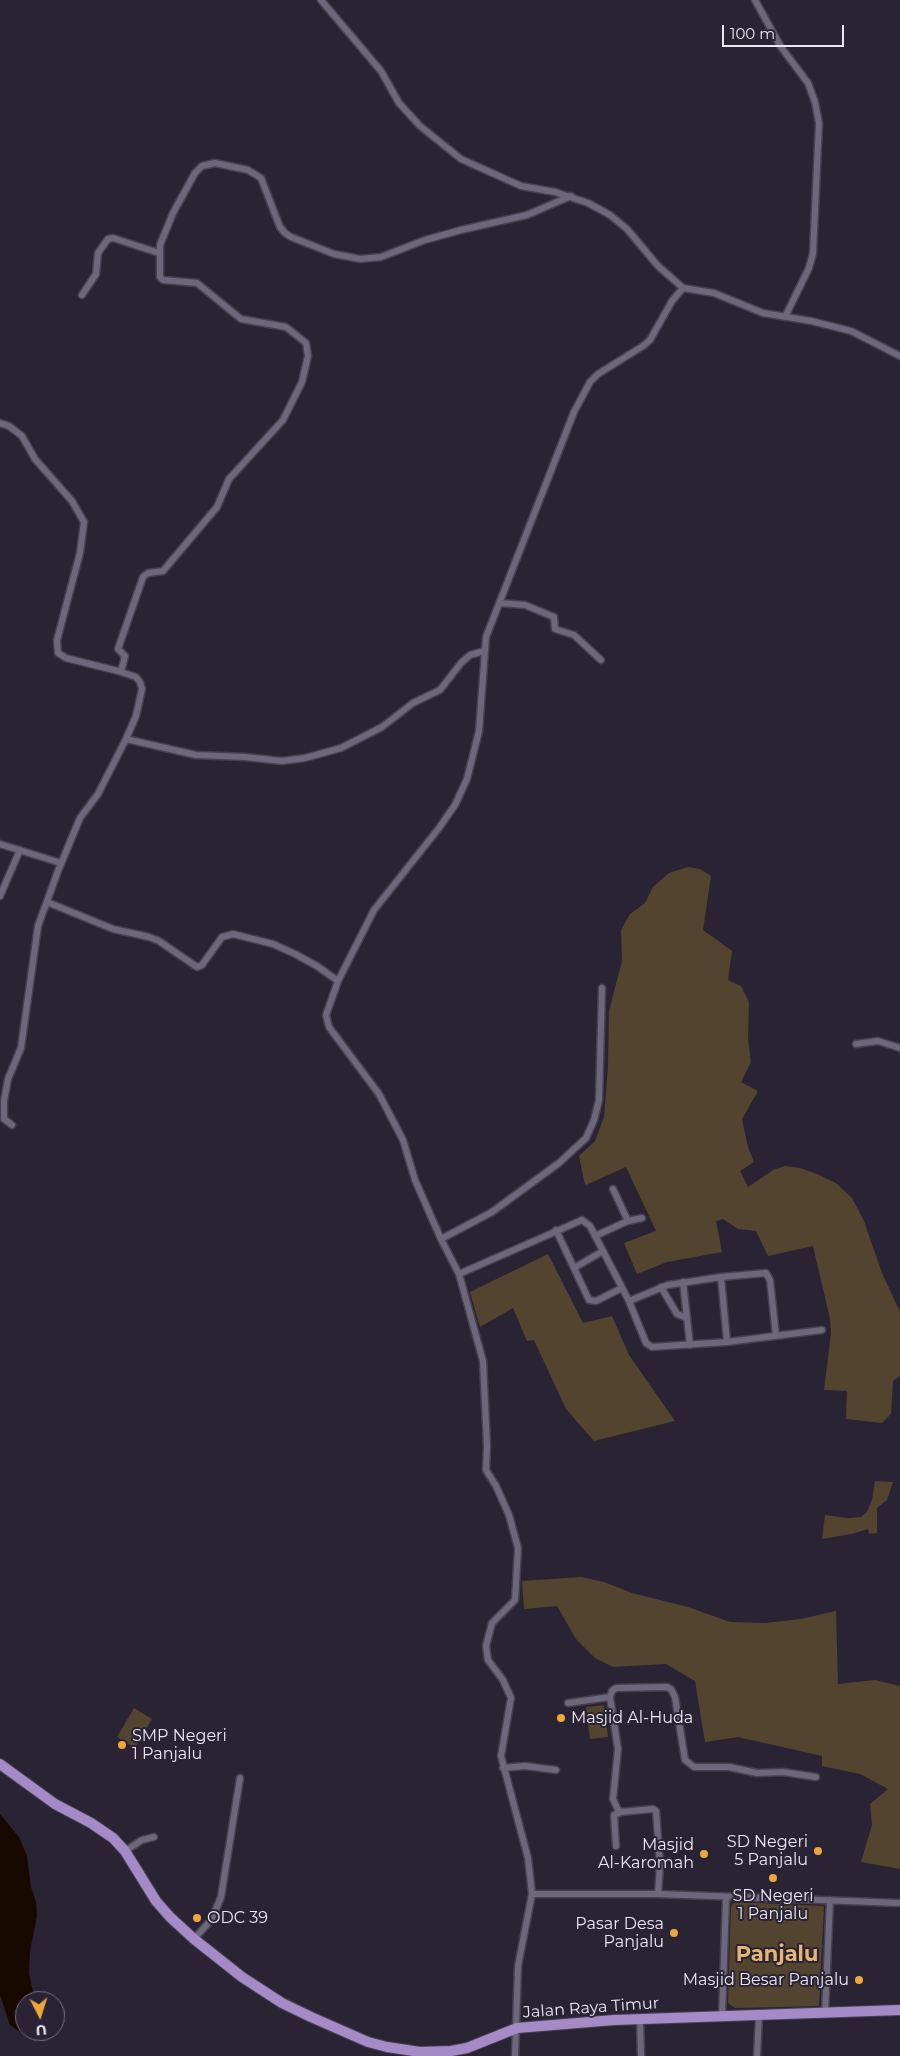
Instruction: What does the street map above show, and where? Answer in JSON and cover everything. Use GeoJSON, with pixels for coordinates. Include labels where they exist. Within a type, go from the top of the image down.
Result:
{"type":"FeatureCollection","features":[{"type":"Feature","properties":{"kind":"main road","name":"Jalan Raya Timur"},"geometry":{"type":"LineString","coordinates":[[0,1764],[55,1804],[104,1831],[125,1851],[156,1901],[170,1917],[194,1939],[242,1977],[282,2003],[340,2031],[387,2047],[420,2052],[451,2052],[467,2048],[517,2028],[640,2019],[900,2010]]}},
{"type":"Feature","properties":{"kind":"street"},"geometry":{"type":"LineString","coordinates":[[321,0],[381,71],[400,103],[420,126],[461,159],[521,186],[571,196],[618,220],[647,250],[658,266],[683,288],[714,294],[752,310],[851,331],[900,356]]}},
{"type":"Feature","properties":{"kind":"street"},"geometry":{"type":"LineString","coordinates":[[755,0],[781,47],[808,83],[815,102],[819,123],[813,253],[809,268],[785,317]]}},
{"type":"Feature","properties":{"kind":"street"},"geometry":{"type":"LineString","coordinates":[[121,672],[125,656],[118,649],[143,577],[148,573],[163,571],[217,507],[229,479],[283,420],[302,382],[308,356],[306,343],[286,327],[241,319],[197,282],[161,279],[158,274],[160,245],[173,213],[195,173],[202,166],[208,164],[238,166],[248,170],[261,178],[280,227],[291,237],[334,254],[360,260],[382,256],[425,240],[461,230],[527,215],[571,196]]}},
{"type":"Feature","properties":{"kind":"street"},"geometry":{"type":"LineString","coordinates":[[82,295],[96,274],[98,253],[108,239],[113,238],[160,253]]}},
{"type":"Feature","properties":{"kind":"street"},"geometry":{"type":"LineString","coordinates":[[515,2056],[518,1966],[532,1894],[528,1858],[503,1768],[501,1750],[508,1724],[511,1698],[503,1680],[488,1660],[486,1640],[492,1623],[515,1600],[518,1548],[509,1515],[486,1470],[484,1361],[459,1274],[415,1180],[403,1140],[379,1094],[328,1027],[326,1015],[338,981],[374,910],[439,828],[455,805],[467,779],[479,731],[486,637],[534,511],[582,395],[590,382],[598,374],[650,340],[672,301],[683,288]]}},
{"type":"Feature","properties":{"kind":"street"},"geometry":{"type":"LineString","coordinates":[[0,423],[9,426],[22,436],[35,459],[72,501],[84,522],[80,553],[57,640],[58,653],[66,658],[121,672],[139,679],[142,689],[136,716],[126,739],[98,794],[80,818],[38,926],[21,1048],[8,1079],[4,1101],[4,1119],[12,1125]]}},
{"type":"Feature","properties":{"kind":"street"},"geometry":{"type":"LineString","coordinates":[[500,603],[525,605],[554,617],[555,629],[574,635],[601,660]]}},
{"type":"Feature","properties":{"kind":"street"},"geometry":{"type":"LineString","coordinates":[[126,739],[196,755],[282,761],[305,758],[341,748],[382,727],[413,704],[440,690],[461,663],[470,655],[484,651]]}},
{"type":"Feature","properties":{"kind":"street"},"geometry":{"type":"LineString","coordinates":[[0,844],[61,864]]}},
{"type":"Feature","properties":{"kind":"street"},"geometry":{"type":"LineString","coordinates":[[0,896],[20,850]]}},
{"type":"Feature","properties":{"kind":"street"},"geometry":{"type":"LineString","coordinates":[[47,902],[113,929],[149,936],[197,967],[202,965],[222,937],[233,934],[273,944],[317,966],[338,981]]}},
{"type":"Feature","properties":{"kind":"street"},"geometry":{"type":"LineString","coordinates":[[441,1238],[492,1212],[559,1163],[586,1138],[594,1120],[599,1100],[602,988]]}},
{"type":"Feature","properties":{"kind":"street"},"geometry":{"type":"LineString","coordinates":[[856,1044],[878,1041],[900,1048]]}},
{"type":"Feature","properties":{"kind":"street"},"geometry":{"type":"LineString","coordinates":[[613,1189],[628,1221]]}},
{"type":"Feature","properties":{"kind":"street"},"geometry":{"type":"LineString","coordinates":[[595,1236],[628,1221],[642,1218]]}},
{"type":"Feature","properties":{"kind":"street"},"geometry":{"type":"LineString","coordinates":[[459,1274],[582,1220],[588,1223],[603,1251],[629,1301],[648,1345],[655,1347],[690,1346],[822,1330]]}},
{"type":"Feature","properties":{"kind":"street"},"geometry":{"type":"LineString","coordinates":[[556,1230],[589,1300],[592,1302],[622,1288]]}},
{"type":"Feature","properties":{"kind":"street"},"geometry":{"type":"LineString","coordinates":[[574,1268],[603,1251]]}},
{"type":"Feature","properties":{"kind":"street"},"geometry":{"type":"LineString","coordinates":[[629,1301],[661,1287],[683,1282],[764,1273],[768,1275],[770,1280],[776,1336]]}},
{"type":"Feature","properties":{"kind":"street"},"geometry":{"type":"LineString","coordinates":[[720,1277],[727,1342]]}},
{"type":"Feature","properties":{"kind":"street"},"geometry":{"type":"LineString","coordinates":[[683,1282],[690,1346]]}},
{"type":"Feature","properties":{"kind":"street"},"geometry":{"type":"LineString","coordinates":[[661,1287],[677,1314],[687,1318]]}},
{"type":"Feature","properties":{"kind":"street"},"geometry":{"type":"LineString","coordinates":[[621,1812],[618,1810],[613,1799],[618,1749],[610,1697],[612,1691],[616,1688],[667,1687],[671,1689],[675,1696],[685,1760],[694,1767],[729,1767],[757,1772],[783,1772],[816,1777]]}},
{"type":"Feature","properties":{"kind":"street"},"geometry":{"type":"LineString","coordinates":[[568,1703],[610,1697]]}},
{"type":"Feature","properties":{"kind":"street"},"geometry":{"type":"LineString","coordinates":[[503,1768],[525,1766],[556,1770]]}},
{"type":"Feature","properties":{"kind":"street"},"geometry":{"type":"LineString","coordinates":[[194,1939],[212,1919],[221,1898],[240,1778]]}},
{"type":"Feature","properties":{"kind":"street"},"geometry":{"type":"LineString","coordinates":[[616,1846],[614,1816],[621,1812],[653,1810],[657,1814],[660,1865],[658,1894]]}},
{"type":"Feature","properties":{"kind":"street"},"geometry":{"type":"LineString","coordinates":[[125,1851],[142,1840],[154,1837]]}},
{"type":"Feature","properties":{"kind":"street"},"geometry":{"type":"LineString","coordinates":[[532,1894],[658,1894],[900,1903]]}},
{"type":"Feature","properties":{"kind":"street"},"geometry":{"type":"LineString","coordinates":[[722,2017],[726,1898]]}},
{"type":"Feature","properties":{"kind":"street"},"geometry":{"type":"LineString","coordinates":[[825,2013],[830,1900]]}},
{"type":"Feature","properties":{"kind":"street"},"geometry":{"type":"LineString","coordinates":[[758,2056],[759,2015]]}},
{"type":"Feature","properties":{"kind":"street"},"geometry":{"type":"LineString","coordinates":[[640,2019],[641,2056]]}},
{"type":"Feature","properties":{"kind":"shaded area"},"geometry":{"type":"Polygon","coordinates":[[[688,867],[700,869],[711,876],[703,930],[732,951],[728,980],[741,986],[749,1002],[748,1039],[751,1062],[741,1082],[758,1091],[742,1119],[748,1147],[754,1162],[740,1171],[748,1187],[773,1170],[785,1166],[800,1168],[836,1183],[852,1198],[864,1221],[882,1273],[900,1312],[900,1376],[893,1381],[891,1414],[882,1423],[846,1419],[847,1391],[824,1390],[831,1333],[830,1319],[813,1246],[768,1256],[756,1231],[738,1229],[723,1219],[716,1221],[722,1252],[667,1262],[637,1274],[624,1243],[656,1231],[626,1167],[586,1185],[584,1181],[579,1156],[595,1141],[604,1117],[608,1066],[609,1011],[622,961],[621,930],[630,914],[645,903],[653,887],[669,873],[688,867]]]}},
{"type":"Feature","properties":{"kind":"shaded area"},"geometry":{"type":"Polygon","coordinates":[[[548,1254],[583,1323],[612,1316],[629,1355],[675,1421],[594,1441],[566,1409],[534,1340],[527,1341],[513,1308],[480,1327],[470,1292],[548,1254]]]}},
{"type":"Feature","properties":{"kind":"shaded area"},"geometry":{"type":"Polygon","coordinates":[[[875,1481],[893,1482],[887,1500],[877,1508],[877,1533],[869,1534],[868,1529],[822,1539],[825,1515],[848,1518],[861,1517],[867,1512],[872,1500],[875,1481]]]}},
{"type":"Feature","properties":{"kind":"shaded area"},"geometry":{"type":"Polygon","coordinates":[[[581,1577],[604,1582],[632,1593],[688,1607],[730,1622],[765,1623],[801,1619],[836,1611],[838,1684],[875,1680],[900,1686],[900,1869],[861,1862],[872,1825],[870,1804],[888,1789],[860,1774],[822,1766],[822,1756],[738,1737],[705,1742],[695,1681],[666,1664],[613,1667],[595,1658],[576,1639],[557,1606],[524,1609],[522,1581],[581,1577]]]}},
{"type":"Feature","properties":{"kind":"shaded area"},"geometry":{"type":"Polygon","coordinates":[[[604,1705],[608,1737],[590,1739],[586,1707],[604,1705]]]}},
{"type":"Feature","properties":{"kind":"shaded area"},"geometry":{"type":"Polygon","coordinates":[[[134,1708],[152,1719],[135,1748],[117,1737],[134,1708]]]}},
{"type":"Feature","properties":{"kind":"shaded area"},"geometry":{"type":"Polygon","coordinates":[[[0,1814],[19,1837],[27,1856],[37,1916],[30,1951],[29,1973],[33,1991],[15,1991],[15,2028],[10,2025],[0,1995],[0,1814]]]}},
{"type":"Feature","properties":{"kind":"shaded area"},"geometry":{"type":"Polygon","coordinates":[[[737,1902],[824,1906],[819,2006],[735,2008],[728,2003],[731,1907],[732,1904],[737,1902]]]}},
{"type":"Feature","properties":{"kind":"place","name":"Masjid Al-Huda"},"geometry":{"type":"Point","coordinates":[561,1718]}},
{"type":"Feature","properties":{"kind":"place","name":"SMP Negeri 1 Panjalu"},"geometry":{"type":"Point","coordinates":[122,1745]}},
{"type":"Feature","properties":{"kind":"place","name":"SD Negeri 5 Panjalu"},"geometry":{"type":"Point","coordinates":[818,1851]}},
{"type":"Feature","properties":{"kind":"place","name":"Masjid Al-Karomah"},"geometry":{"type":"Point","coordinates":[704,1854]}},
{"type":"Feature","properties":{"kind":"place","name":"SD Negeri 1 Panjalu"},"geometry":{"type":"Point","coordinates":[773,1878]}},
{"type":"Feature","properties":{"kind":"place","name":"ODC 39"},"geometry":{"type":"Point","coordinates":[197,1918]}},
{"type":"Feature","properties":{"kind":"place","name":"Pasar Desa Panjalu"},"geometry":{"type":"Point","coordinates":[674,1933]}},
{"type":"Feature","properties":{"kind":"place","name":"Masjid Besar Panjalu"},"geometry":{"type":"Point","coordinates":[859,1980]}},
{"type":"Feature","properties":{"kind":"district","name":"Panjalu"},"geometry":{"type":"Point","coordinates":[777,1955]}}]}
